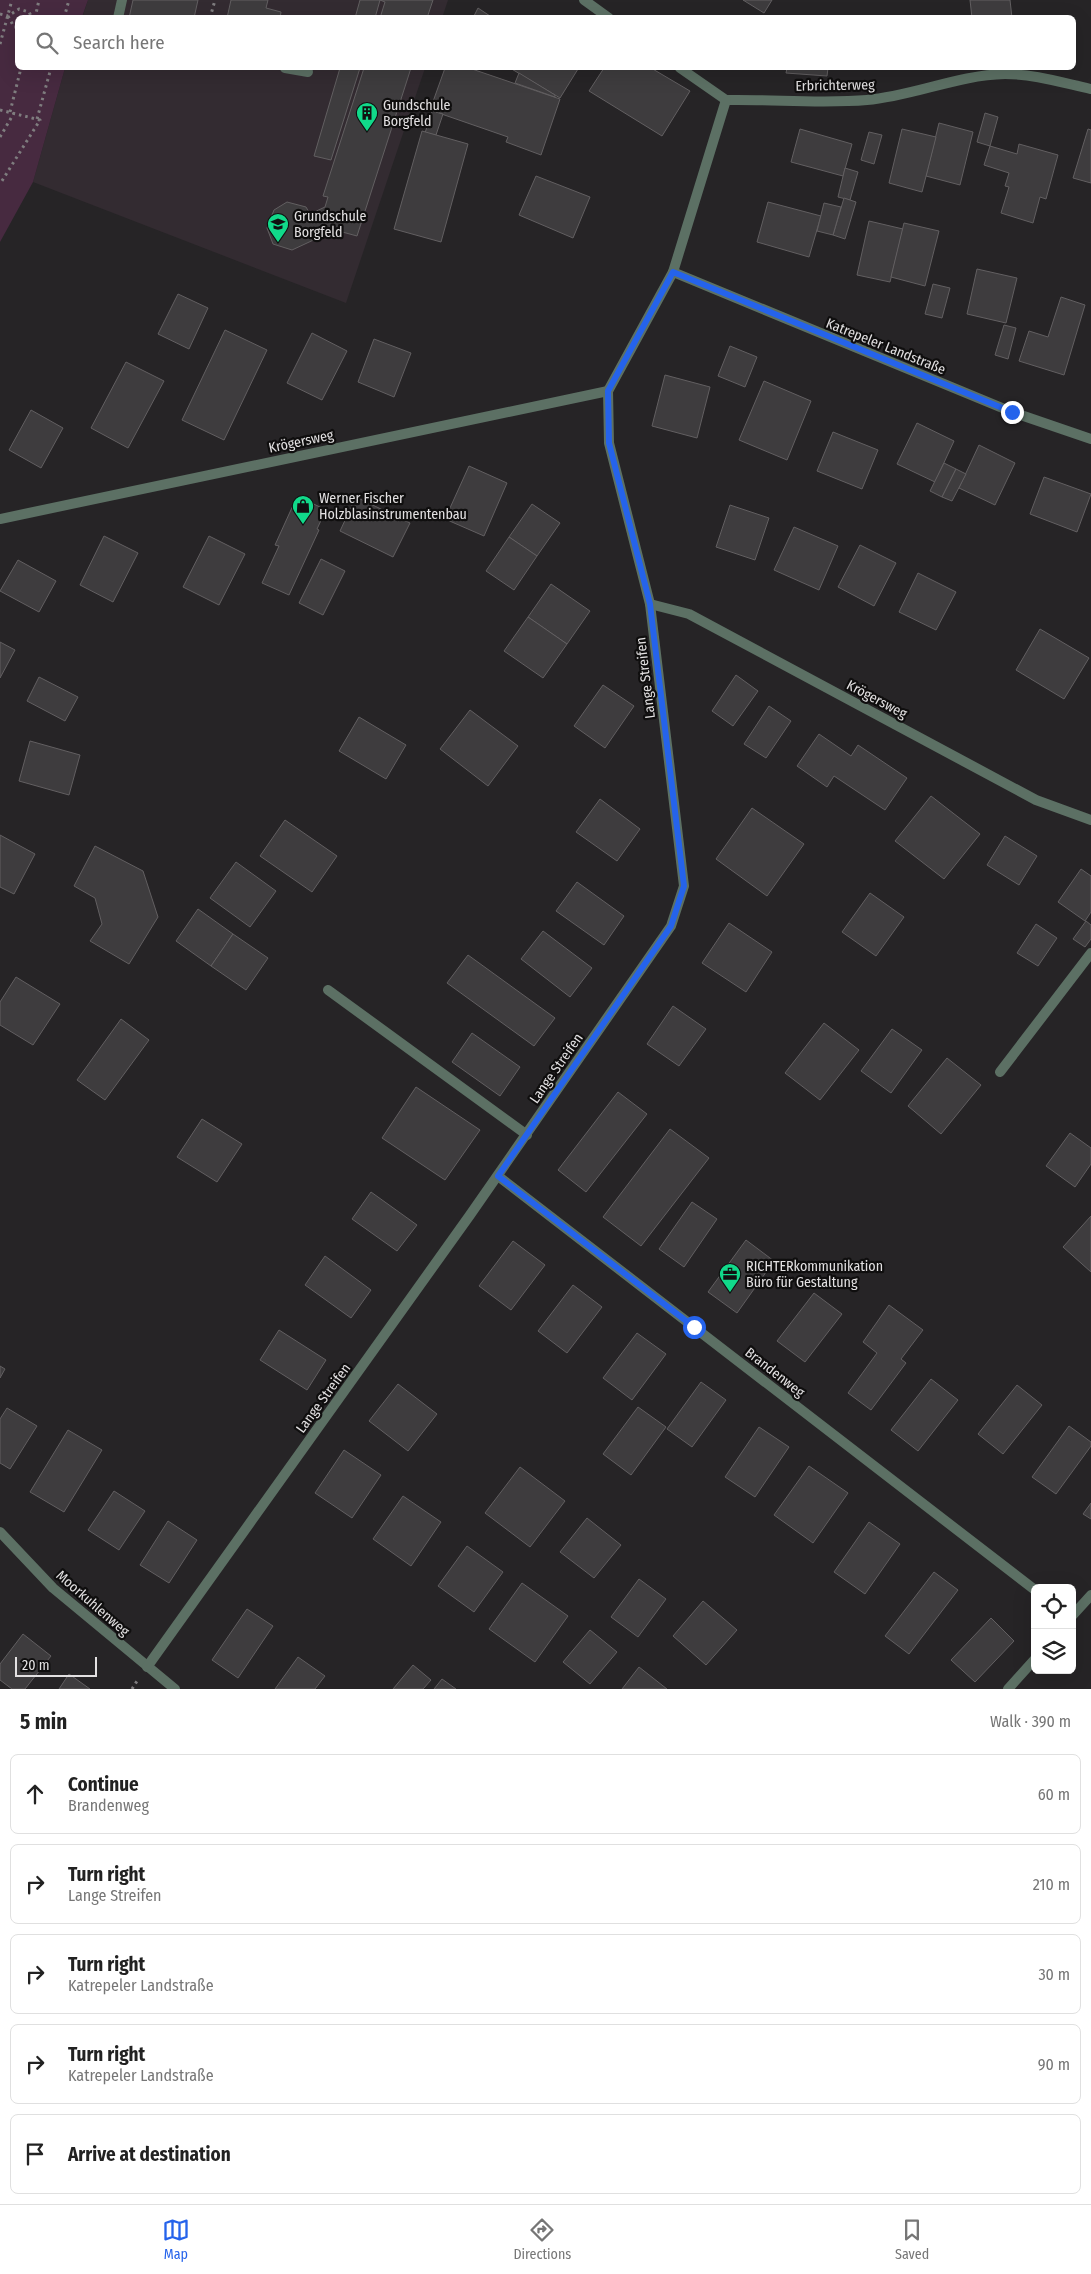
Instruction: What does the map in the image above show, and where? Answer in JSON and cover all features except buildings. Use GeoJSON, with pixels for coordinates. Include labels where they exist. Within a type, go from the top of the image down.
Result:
{"type":"FeatureCollection","features":[{"type":"Feature","properties":{"kind":"street"},"geometry":{"type":"LineString","coordinates":[[119,15],[122,0]]}},
{"type":"Feature","properties":{"kind":"street"},"geometry":{"type":"LineString","coordinates":[[584,0],[605,15]]}},
{"type":"Feature","properties":{"kind":"street"},"geometry":{"type":"LineString","coordinates":[[296,70],[308,72]]}},
{"type":"Feature","properties":{"kind":"street"},"geometry":{"type":"LineString","coordinates":[[608,391],[673,272],[726,100],[683,70]]}},
{"type":"Feature","properties":{"kind":"street","name":"Erbrichterweg"},"geometry":{"type":"LineString","coordinates":[[726,100],[774,99],[822,102],[868,100],[1004,74],[1035,76],[1091,89]]}},
{"type":"Feature","properties":{"kind":"street","name":"Katrepeler Landstraße"},"geometry":{"type":"LineString","coordinates":[[673,272],[1012,412],[1091,439]]}},
{"type":"Feature","properties":{"kind":"street","name":"Krögersweg"},"geometry":{"type":"LineString","coordinates":[[0,519],[608,391]]}},
{"type":"Feature","properties":{"kind":"street","name":"Lange Streifen"},"geometry":{"type":"LineString","coordinates":[[148,1668],[498,1176],[671,926],[684,886],[650,604],[609,443],[608,391]]}},
{"type":"Feature","properties":{"kind":"street","name":"Krögersweg"},"geometry":{"type":"LineString","coordinates":[[650,604],[689,614],[1036,800],[1091,820]]}},
{"type":"Feature","properties":{"kind":"street"},"geometry":{"type":"LineString","coordinates":[[1000,1072],[1091,953]]}},
{"type":"Feature","properties":{"kind":"street"},"geometry":{"type":"LineString","coordinates":[[328,990],[526,1134]]}},
{"type":"Feature","properties":{"kind":"street","name":"Brandenweg"},"geometry":{"type":"LineString","coordinates":[[498,1176],[1031,1587]]}},
{"type":"Feature","properties":{"kind":"street","name":"Moorkuhlenweg"},"geometry":{"type":"LineString","coordinates":[[0,1532],[53,1588],[175,1689]]}},
{"type":"Feature","properties":{"kind":"street"},"geometry":{"type":"LineString","coordinates":[[1076,1612],[1091,1595]]}},
{"type":"Feature","properties":{"kind":"street"},"geometry":{"type":"LineString","coordinates":[[1008,1689],[1031,1663]]}},
{"type":"Feature","properties":{"kind":"path"},"geometry":{"type":"LineString","coordinates":[[0,44],[12,0]]}},
{"type":"Feature","properties":{"kind":"path"},"geometry":{"type":"LineString","coordinates":[[34,15],[39,0]]}},
{"type":"Feature","properties":{"kind":"path"},"geometry":{"type":"LineString","coordinates":[[65,15],[69,0]]}},
{"type":"Feature","properties":{"kind":"path"},"geometry":{"type":"LineString","coordinates":[[211,15],[215,0]]}},
{"type":"Feature","properties":{"kind":"path"},"geometry":{"type":"LineString","coordinates":[[0,14],[8,16],[19,9],[29,12],[31,15]]}},
{"type":"Feature","properties":{"kind":"path"},"geometry":{"type":"LineString","coordinates":[[8,16],[15,27]]}},
{"type":"Feature","properties":{"kind":"path"},"geometry":{"type":"LineString","coordinates":[[10,112],[20,70]]}},
{"type":"Feature","properties":{"kind":"path"},"geometry":{"type":"LineString","coordinates":[[0,184],[40,120],[37,119],[50,70]]}},
{"type":"Feature","properties":{"kind":"path"},"geometry":{"type":"LineString","coordinates":[[0,110],[37,119]]}},
{"type":"Feature","properties":{"kind":"path"},"geometry":{"type":"LineString","coordinates":[[0,138],[14,113]]}},
{"type":"Feature","properties":{"kind":"shaded area"},"geometry":{"type":"Polygon","coordinates":[[[0,0],[88,0],[83,15],[15,15],[15,70],[64,70],[33,182],[0,242],[0,0]]]}},
{"type":"Feature","properties":{"kind":"shaded area"},"geometry":{"type":"Polygon","coordinates":[[[88,0],[448,0],[443,15],[83,15],[88,0]]]}},
{"type":"Feature","properties":{"kind":"shaded area","name":"Grundschule Borgfeld"},"geometry":{"type":"Polygon","coordinates":[[[64,70],[424,70],[346,303],[33,182],[64,70]]]}},
{"type":"Feature","properties":{"kind":"place","name":"Gundschule Borgfeld"},"geometry":{"type":"Point","coordinates":[367,132]}},
{"type":"Feature","properties":{"kind":"place","name":"Grundschule Borgfeld"},"geometry":{"type":"Point","coordinates":[278,243]}},
{"type":"Feature","properties":{"kind":"place","name":"Werner Fischer Holzblasinstrumentenbau"},"geometry":{"type":"Point","coordinates":[303,525]}},
{"type":"Feature","properties":{"kind":"place","name":"RICHTERkommunikation Büro für Gestaltung"},"geometry":{"type":"Point","coordinates":[730,1293]}},
{"type":"Feature","properties":{"kind":"route"},"geometry":{"type":"LineString","coordinates":[[694,1327],[498,1176],[671,926],[684,886],[647,584],[609,443],[608,391],[673,272],[1012,412]]}}]}
